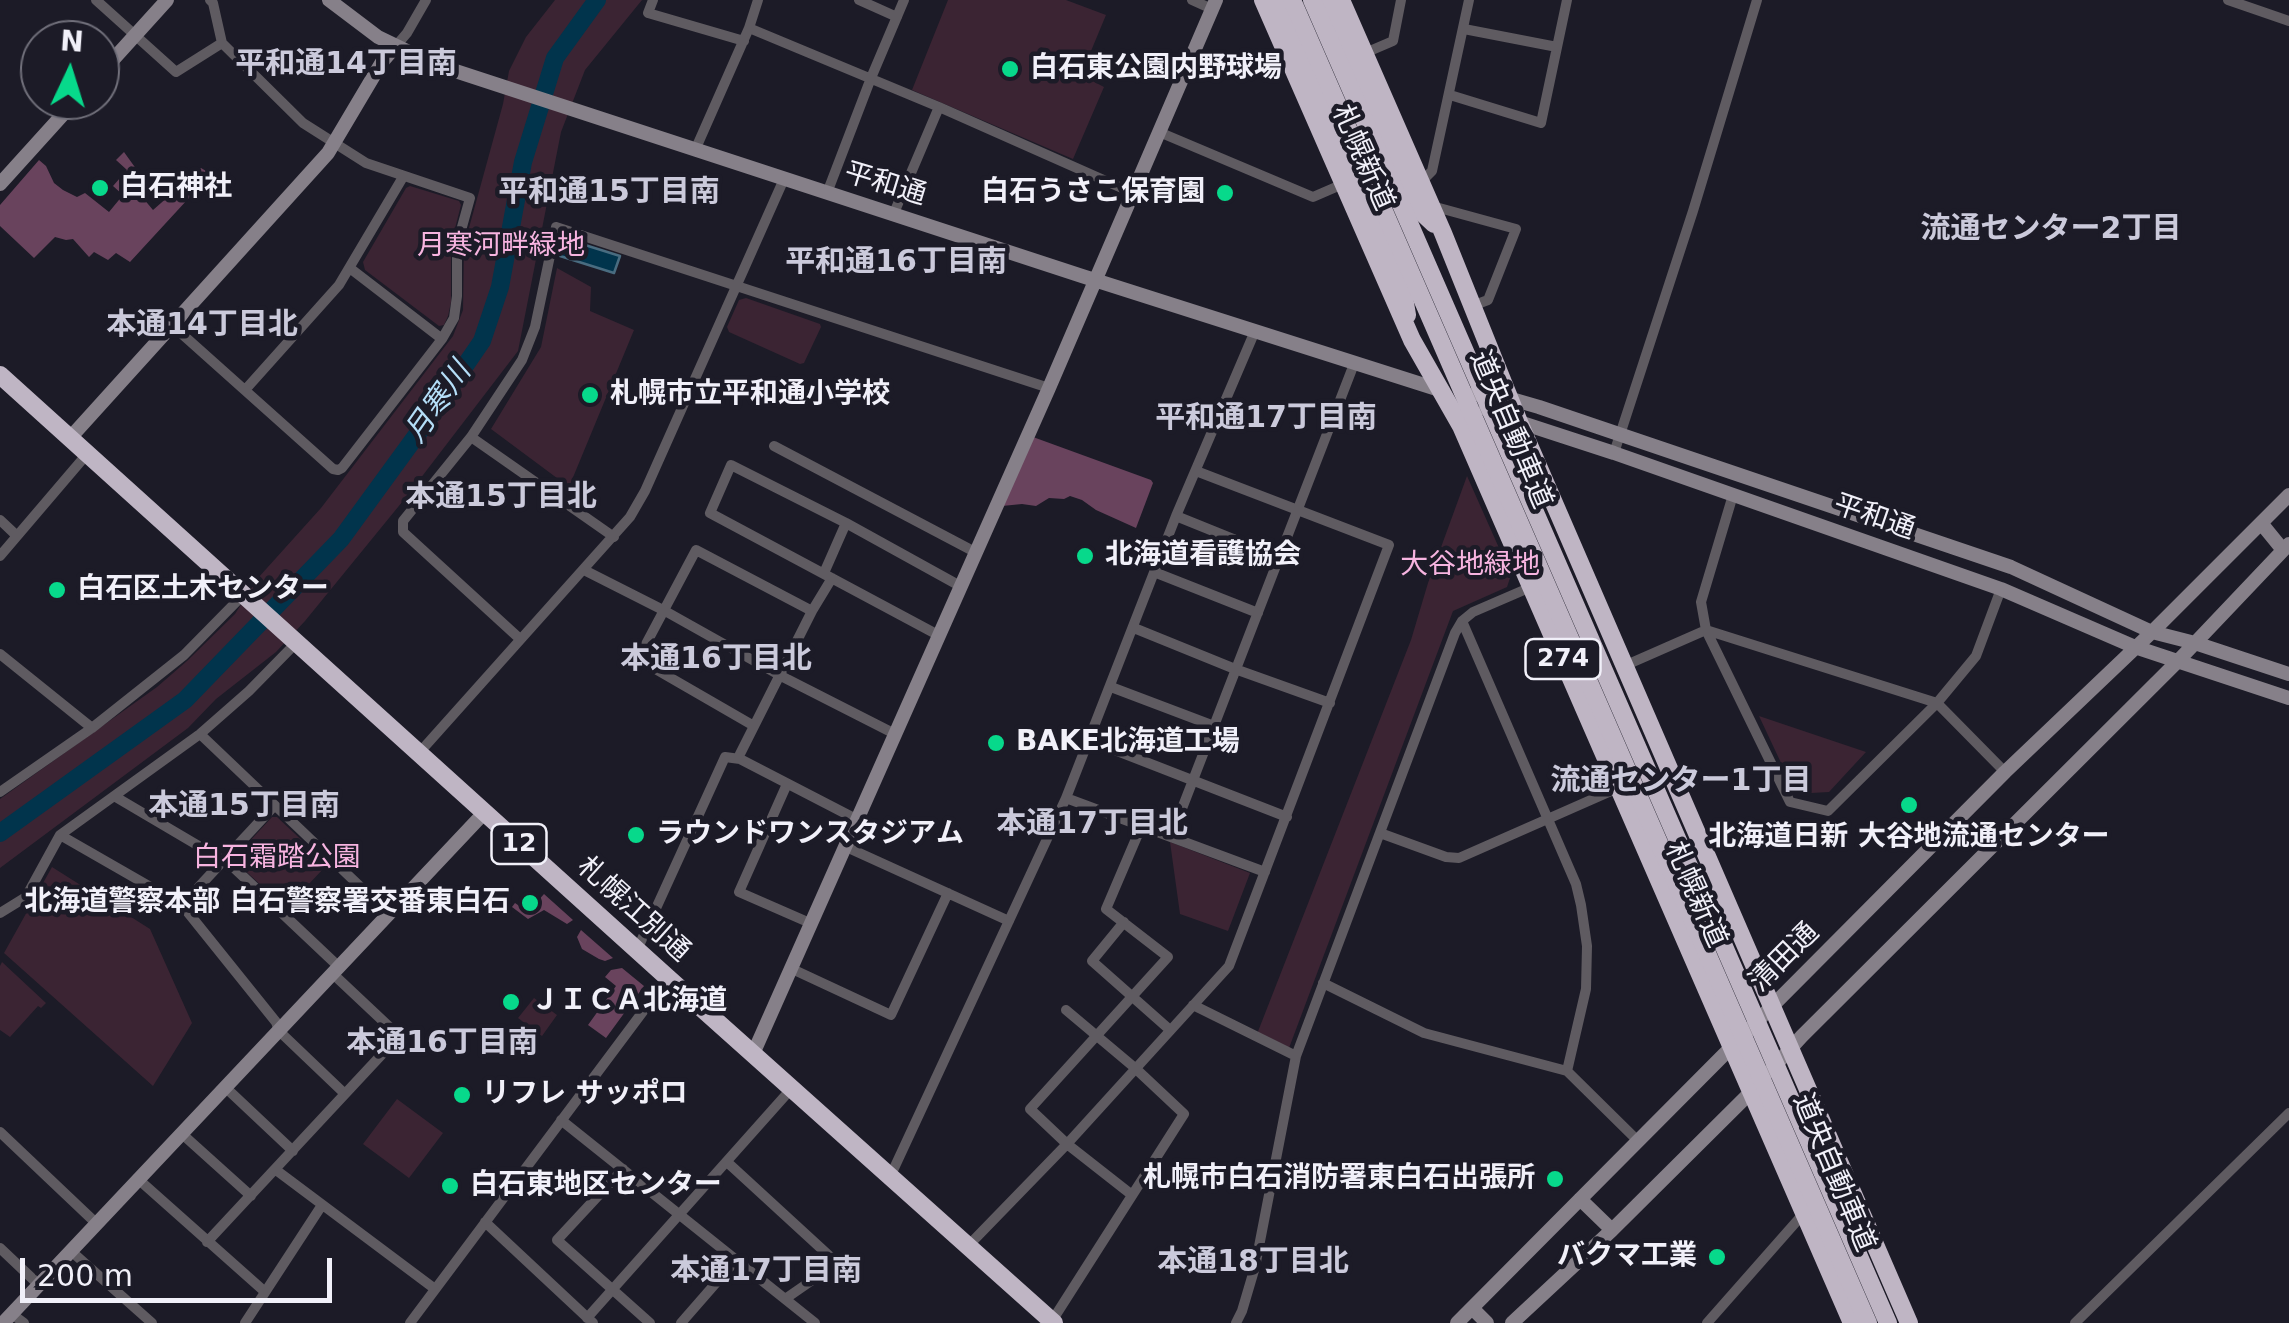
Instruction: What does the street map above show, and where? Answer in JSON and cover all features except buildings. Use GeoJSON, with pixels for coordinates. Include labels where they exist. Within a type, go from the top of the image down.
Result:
{"type":"FeatureCollection","features":[{"type":"Feature","properties":{"kind":"highway","name":"札幌新道"},"geometry":{"type":"LineString","coordinates":[[1263,0],[1412,340],[1461,426],[1852,1323]]}},
{"type":"Feature","properties":{"kind":"highway"},"geometry":{"type":"LineString","coordinates":[[1277,0],[1403,291],[1412,340]]}},
{"type":"Feature","properties":{"kind":"highway","name":"道央自動車道"},"geometry":{"type":"LineString","coordinates":[[1292,0],[1868,1323]]}},
{"type":"Feature","properties":{"kind":"highway","name":"道央自動車道"},"geometry":{"type":"LineString","coordinates":[[1312,0],[1888,1323]]}},
{"type":"Feature","properties":{"kind":"highway"},"geometry":{"type":"LineString","coordinates":[[1327,0],[1417,208],[1442,233]]}},
{"type":"Feature","properties":{"kind":"highway","name":"札幌新道"},"geometry":{"type":"LineString","coordinates":[[1341,0],[1442,233],[1518,422],[1909,1323]]}},
{"type":"Feature","properties":{"kind":"highway","name":"札幌江別通"},"geometry":{"type":"LineString","coordinates":[[0,376],[1053,1322]]}},
{"type":"Feature","properties":{"kind":"street"},"geometry":{"type":"LineString","coordinates":[[96,0],[176,72],[222,43]]}},
{"type":"Feature","properties":{"kind":"street"},"geometry":{"type":"LineString","coordinates":[[120,52],[167,0]]}},
{"type":"Feature","properties":{"kind":"street"},"geometry":{"type":"LineString","coordinates":[[173,326],[338,470],[454,318],[457,246],[470,198],[366,164],[289,110],[222,43],[210,0]]}},
{"type":"Feature","properties":{"kind":"street","name":"平和通"},"geometry":{"type":"LineString","coordinates":[[329,0],[395,47],[434,64],[1440,390],[1518,422],[1614,452],[2001,589],[2135,647],[2289,698]]}},
{"type":"Feature","properties":{"kind":"street"},"geometry":{"type":"LineString","coordinates":[[70,438],[335,144],[382,62],[426,0]]}},
{"type":"Feature","properties":{"kind":"street"},"geometry":{"type":"LineString","coordinates":[[653,0],[648,13],[744,41]]}},
{"type":"Feature","properties":{"kind":"street"},"geometry":{"type":"LineString","coordinates":[[696,148],[750,28],[758,0]]}},
{"type":"Feature","properties":{"kind":"street"},"geometry":{"type":"LineString","coordinates":[[859,0],[898,17]]}},
{"type":"Feature","properties":{"kind":"street"},"geometry":{"type":"LineString","coordinates":[[827,193],[904,0]]}},
{"type":"Feature","properties":{"kind":"street"},"geometry":{"type":"LineString","coordinates":[[753,1054],[1049,388],[1214,5],[1192,0]]}},
{"type":"Feature","properties":{"kind":"street"},"geometry":{"type":"LineString","coordinates":[[1364,53],[1393,41],[1402,0]]}},
{"type":"Feature","properties":{"kind":"street"},"geometry":{"type":"LineString","coordinates":[[1420,183],[1432,171],[1469,0]]}},
{"type":"Feature","properties":{"kind":"street"},"geometry":{"type":"LineString","coordinates":[[1450,95],[1541,123],[1567,0]]}},
{"type":"Feature","properties":{"kind":"street"},"geometry":{"type":"LineString","coordinates":[[1614,452],[1757,0]]}},
{"type":"Feature","properties":{"kind":"street"},"geometry":{"type":"LineString","coordinates":[[2228,0],[2289,21]]}},
{"type":"Feature","properties":{"kind":"street"},"geometry":{"type":"LineString","coordinates":[[750,28],[1133,193]]}},
{"type":"Feature","properties":{"kind":"street"},"geometry":{"type":"LineString","coordinates":[[1464,28],[1558,47]]}},
{"type":"Feature","properties":{"kind":"street"},"geometry":{"type":"LineString","coordinates":[[894,213],[938,107]]}},
{"type":"Feature","properties":{"kind":"street"},"geometry":{"type":"LineString","coordinates":[[0,184],[58,120]]}},
{"type":"Feature","properties":{"kind":"street"},"geometry":{"type":"LineString","coordinates":[[1159,132],[1313,197],[1343,184]]}},
{"type":"Feature","properties":{"kind":"street"},"geometry":{"type":"LineString","coordinates":[[245,390],[351,269],[402,177]]}},
{"type":"Feature","properties":{"kind":"street"},"geometry":{"type":"LineString","coordinates":[[420,753],[630,518],[784,179]]}},
{"type":"Feature","properties":{"kind":"street"},"geometry":{"type":"LineString","coordinates":[[1430,205],[1516,229],[1488,300],[1472,306]]}},
{"type":"Feature","properties":{"kind":"street"},"geometry":{"type":"LineString","coordinates":[[520,638],[403,532],[403,522],[470,437],[522,360],[536,327],[556,227],[1049,388]]}},
{"type":"Feature","properties":{"kind":"street"},"geometry":{"type":"LineString","coordinates":[[351,269],[442,338]]}},
{"type":"Feature","properties":{"kind":"street"},"geometry":{"type":"LineString","coordinates":[[890,1177],[1066,798],[1176,516],[1255,331]]}},
{"type":"Feature","properties":{"kind":"street"},"geometry":{"type":"LineString","coordinates":[[1171,837],[1354,364]]}},
{"type":"Feature","properties":{"kind":"street","name":"平和通"},"geometry":{"type":"LineString","coordinates":[[1440,390],[1508,398],[2011,567],[2152,632],[2196,642],[2289,674]]}},
{"type":"Feature","properties":{"kind":"street"},"geometry":{"type":"LineString","coordinates":[[470,437],[614,536]]}},
{"type":"Feature","properties":{"kind":"street"},"geometry":{"type":"LineString","coordinates":[[774,446],[975,552]]}},
{"type":"Feature","properties":{"kind":"street"},"geometry":{"type":"LineString","coordinates":[[0,556],[87,454]]}},
{"type":"Feature","properties":{"kind":"street"},"geometry":{"type":"LineString","coordinates":[[938,635],[710,513],[717,497],[732,465],[960,586]]}},
{"type":"Feature","properties":{"kind":"street"},"geometry":{"type":"LineString","coordinates":[[968,1246],[1229,966],[1389,544],[1196,471]]}},
{"type":"Feature","properties":{"kind":"street"},"geometry":{"type":"LineString","coordinates":[[1733,494],[1701,602],[1706,630],[1790,802],[1828,811],[1937,703],[1976,656],[2001,589]]}},
{"type":"Feature","properties":{"kind":"street","name":"清田通"},"geometry":{"type":"LineString","coordinates":[[1457,1323],[2004,772],[2289,495]]}},
{"type":"Feature","properties":{"kind":"street"},"geometry":{"type":"LineString","coordinates":[[1176,516],[1280,558]]}},
{"type":"Feature","properties":{"kind":"street"},"geometry":{"type":"LineString","coordinates":[[0,520],[17,536]]}},
{"type":"Feature","properties":{"kind":"street"},"geometry":{"type":"LineString","coordinates":[[740,759],[828,576],[846,523]]}},
{"type":"Feature","properties":{"kind":"street"},"geometry":{"type":"LineString","coordinates":[[1512,1323],[1751,1092],[1791,1047],[2287,551],[2261,523]]}},
{"type":"Feature","properties":{"kind":"street"},"geometry":{"type":"LineString","coordinates":[[754,726],[638,659],[696,550],[812,611]]}},
{"type":"Feature","properties":{"kind":"street"},"geometry":{"type":"LineString","coordinates":[[584,570],[895,734]]}},
{"type":"Feature","properties":{"kind":"street"},"geometry":{"type":"LineString","coordinates":[[1154,572],[1258,613]]}},
{"type":"Feature","properties":{"kind":"street"},"geometry":{"type":"LineString","coordinates":[[1236,1323],[1256,1267],[1296,1056],[1455,633],[1473,612],[1531,587]]}},
{"type":"Feature","properties":{"kind":"street"},"geometry":{"type":"LineString","coordinates":[[0,792],[92,728],[184,656],[248,599]]}},
{"type":"Feature","properties":{"kind":"street"},"geometry":{"type":"LineString","coordinates":[[1462,621],[1576,884],[1585,925],[1588,967],[1583,1008],[1567,1071]]}},
{"type":"Feature","properties":{"kind":"street"},"geometry":{"type":"LineString","coordinates":[[1134,628],[1330,703]]}},
{"type":"Feature","properties":{"kind":"street"},"geometry":{"type":"LineString","coordinates":[[1624,666],[1706,630],[1937,703],[2004,772]]}},
{"type":"Feature","properties":{"kind":"street"},"geometry":{"type":"LineString","coordinates":[[0,913],[26,896],[60,835],[200,734],[249,691],[291,637]]}},
{"type":"Feature","properties":{"kind":"street"},"geometry":{"type":"LineString","coordinates":[[0,654],[92,728]]}},
{"type":"Feature","properties":{"kind":"street"},"geometry":{"type":"LineString","coordinates":[[1111,687],[1214,726]]}},
{"type":"Feature","properties":{"kind":"street"},"geometry":{"type":"LineString","coordinates":[[200,734],[388,913]]}},
{"type":"Feature","properties":{"kind":"street"},"geometry":{"type":"LineString","coordinates":[[1089,740],[1286,816]]}},
{"type":"Feature","properties":{"kind":"street"},"geometry":{"type":"LineString","coordinates":[[637,950],[725,757],[740,759],[856,820]]}},
{"type":"Feature","properties":{"kind":"street"},"geometry":{"type":"LineString","coordinates":[[788,784],[739,892],[810,923]]}},
{"type":"Feature","properties":{"kind":"street"},"geometry":{"type":"LineString","coordinates":[[1380,833],[1459,858],[1618,788]]}},
{"type":"Feature","properties":{"kind":"street"},"geometry":{"type":"LineString","coordinates":[[114,796],[231,865],[399,1036],[207,1242]]}},
{"type":"Feature","properties":{"kind":"street"},"geometry":{"type":"LineString","coordinates":[[1066,798],[1265,872]]}},
{"type":"Feature","properties":{"kind":"street"},"geometry":{"type":"LineString","coordinates":[[182,906],[274,806]]}},
{"type":"Feature","properties":{"kind":"street"},"geometry":{"type":"LineString","coordinates":[[13,1320],[38,1284],[484,813]]}},
{"type":"Feature","properties":{"kind":"street"},"geometry":{"type":"LineString","coordinates":[[1132,1195],[1030,1109],[1168,957],[1106,909],[1141,827]]}},
{"type":"Feature","properties":{"kind":"street"},"geometry":{"type":"LineString","coordinates":[[60,835],[182,906],[276,1022],[279,1031],[346,1094]]}},
{"type":"Feature","properties":{"kind":"street"},"geometry":{"type":"LineString","coordinates":[[844,846],[1009,921]]}},
{"type":"Feature","properties":{"kind":"street"},"geometry":{"type":"LineString","coordinates":[[790,968],[891,1014],[948,893]]}},
{"type":"Feature","properties":{"kind":"street"},"geometry":{"type":"LineString","coordinates":[[1124,922],[1092,960],[1170,1030]]}},
{"type":"Feature","properties":{"kind":"street"},"geometry":{"type":"LineString","coordinates":[[410,1323],[668,978]]}},
{"type":"Feature","properties":{"kind":"street"},"geometry":{"type":"LineString","coordinates":[[1323,983],[1424,1033],[1567,1071],[1638,1142]]}},
{"type":"Feature","properties":{"kind":"street"},"geometry":{"type":"LineString","coordinates":[[1193,1005],[1296,1056]]}},
{"type":"Feature","properties":{"kind":"street"},"geometry":{"type":"LineString","coordinates":[[1053,1322],[1184,1114],[1066,1010]]}},
{"type":"Feature","properties":{"kind":"street"},"geometry":{"type":"LineString","coordinates":[[225,1087],[292,1151]]}},
{"type":"Feature","properties":{"kind":"street"},"geometry":{"type":"LineString","coordinates":[[485,1222],[590,1321],[792,1088]]}},
{"type":"Feature","properties":{"kind":"street"},"geometry":{"type":"LineString","coordinates":[[2076,1323],[2289,1113]]}},
{"type":"Feature","properties":{"kind":"street"},"geometry":{"type":"LineString","coordinates":[[562,1120],[786,1299],[806,1321]]}},
{"type":"Feature","properties":{"kind":"street"},"geometry":{"type":"LineString","coordinates":[[0,1132],[97,1224]]}},
{"type":"Feature","properties":{"kind":"street"},"geometry":{"type":"LineString","coordinates":[[181,1133],[251,1196]]}},
{"type":"Feature","properties":{"kind":"street"},"geometry":{"type":"LineString","coordinates":[[727,1162],[837,1263],[786,1299]]}},
{"type":"Feature","properties":{"kind":"street"},"geometry":{"type":"LineString","coordinates":[[622,1169],[557,1240],[650,1323]]}},
{"type":"Feature","properties":{"kind":"street"},"geometry":{"type":"LineString","coordinates":[[276,1170],[435,1288]]}},
{"type":"Feature","properties":{"kind":"street"},"geometry":{"type":"LineString","coordinates":[[138,1179],[264,1291]]}},
{"type":"Feature","properties":{"kind":"street"},"geometry":{"type":"LineString","coordinates":[[1580,1199],[1612,1230]]}},
{"type":"Feature","properties":{"kind":"street"},"geometry":{"type":"LineString","coordinates":[[245,1323],[322,1205]]}},
{"type":"Feature","properties":{"kind":"street"},"geometry":{"type":"LineString","coordinates":[[1707,1323],[1804,1213]]}},
{"type":"Feature","properties":{"kind":"street"},"geometry":{"type":"LineString","coordinates":[[0,1248],[38,1284]]}},
{"type":"Feature","properties":{"kind":"street"},"geometry":{"type":"LineString","coordinates":[[71,1250],[152,1323]]}},
{"type":"Feature","properties":{"kind":"street"},"geometry":{"type":"LineString","coordinates":[[680,1323],[736,1260]]}},
{"type":"Feature","properties":{"kind":"street"},"geometry":{"type":"LineString","coordinates":[[1472,1308],[1487,1323]]}},
{"type":"Feature","properties":{"kind":"green space","name":"月寒河畔緑地"},"geometry":{"type":"Polygon","coordinates":[[[555,0],[642,0],[585,70],[561,132],[518,351],[407,496],[276,652],[216,699],[188,728],[0,868],[0,799],[157,687],[235,614],[258,578],[321,508],[453,336],[463,310],[464,246],[509,71],[526,37],[555,0]]]}},
{"type":"Feature","properties":{"kind":"green space"},"geometry":{"type":"Polygon","coordinates":[[[948,0],[1066,0],[1106,15],[1081,75],[1104,87],[1073,159],[912,90],[948,0]]]}},
{"type":"Feature","properties":{"kind":"green space"},"geometry":{"type":"Polygon","coordinates":[[[410,186],[459,201],[461,205],[451,244],[451,302],[444,325],[439,326],[365,270],[363,262],[410,186]]]}},
{"type":"Feature","properties":{"kind":"green space"},"geometry":{"type":"Polygon","coordinates":[[[557,268],[591,287],[590,311],[634,330],[569,487],[491,429],[541,347],[557,268]]]}},
{"type":"Feature","properties":{"kind":"green space"},"geometry":{"type":"Polygon","coordinates":[[[746,298],[820,324],[804,363],[729,332],[727,327],[739,300],[746,298]]]}},
{"type":"Feature","properties":{"kind":"green space","name":"大谷地緑地"},"geometry":{"type":"Polygon","coordinates":[[[1467,476],[1511,575],[1507,587],[1453,611],[1289,1048],[1257,1034],[1411,640],[1467,476]]]}},
{"type":"Feature","properties":{"kind":"green space"},"geometry":{"type":"Polygon","coordinates":[[[1759,716],[1866,752],[1829,792],[1811,793],[1790,782],[1759,716]]]}},
{"type":"Feature","properties":{"kind":"green space","name":"白石霜踏公園"},"geometry":{"type":"Polygon","coordinates":[[[272,817],[277,817],[325,862],[325,867],[288,906],[283,906],[235,861],[272,817]]]}},
{"type":"Feature","properties":{"kind":"green space"},"geometry":{"type":"Polygon","coordinates":[[[1170,842],[1250,873],[1228,931],[1180,914],[1170,842]]]}},
{"type":"Feature","properties":{"kind":"green space"},"geometry":{"type":"Polygon","coordinates":[[[52,867],[150,929],[192,1023],[153,1086],[4,953],[52,867]]]}},
{"type":"Feature","properties":{"kind":"green space"},"geometry":{"type":"Polygon","coordinates":[[[2,962],[46,1003],[38,1006],[10,1037],[0,1030],[2,962]]]}},
{"type":"Feature","properties":{"kind":"green space"},"geometry":{"type":"Polygon","coordinates":[[[534,998],[557,1015],[542,1036],[518,1018],[534,998]]]}},
{"type":"Feature","properties":{"kind":"green space"},"geometry":{"type":"Polygon","coordinates":[[[397,1099],[443,1133],[409,1178],[363,1144],[397,1099]]]}},
{"type":"Feature","properties":{"kind":"shaded area"},"geometry":{"type":"Polygon","coordinates":[[[124,152],[152,191],[143,198],[153,210],[201,168],[211,174],[130,262],[116,253],[108,260],[94,252],[89,257],[73,239],[55,237],[34,258],[0,226],[0,205],[39,160],[63,190],[77,197],[85,193],[109,212],[123,195],[113,186],[127,170],[116,160],[124,152]]]}},
{"type":"Feature","properties":{"kind":"shaded area"},"geometry":{"type":"Polygon","coordinates":[[[1033,437],[1151,480],[1136,528],[1070,496],[1049,498],[1036,506],[1002,506],[1033,437]]]}},
{"type":"Feature","properties":{"kind":"shaded area"},"geometry":{"type":"Polygon","coordinates":[[[544,894],[573,920],[567,924],[544,910],[528,919],[512,907],[515,903],[528,912],[544,894]]]}},
{"type":"Feature","properties":{"kind":"shaded area"},"geometry":{"type":"Polygon","coordinates":[[[581,930],[613,958],[605,961],[582,949],[577,937],[581,930]]]}},
{"type":"Feature","properties":{"kind":"shaded area"},"geometry":{"type":"Polygon","coordinates":[[[622,968],[644,986],[606,1038],[588,1025],[616,986],[605,977],[611,970],[622,968]]]}},
{"type":"Feature","properties":{"kind":"water"},"geometry":{"type":"Polygon","coordinates":[[[566,239],[620,256],[614,273],[560,256],[566,239]]]}},
{"type":"Feature","properties":{"kind":"waterway","name":"月寒川"},"geometry":{"type":"LineString","coordinates":[[0,833],[185,700],[341,539],[427,421],[482,341],[500,287],[523,162],[555,58],[597,0]]}},
{"type":"Feature","properties":{"kind":"place","name":"白石東公園内野球場"},"geometry":{"type":"Point","coordinates":[1010,69]}},
{"type":"Feature","properties":{"kind":"place","name":"白石神社"},"geometry":{"type":"Point","coordinates":[100,188]}},
{"type":"Feature","properties":{"kind":"place","name":"白石うさこ保育園"},"geometry":{"type":"Point","coordinates":[1225,193]}},
{"type":"Feature","properties":{"kind":"place","name":"札幌市立平和通小学校"},"geometry":{"type":"Point","coordinates":[590,395]}},
{"type":"Feature","properties":{"kind":"place","name":"北海道看護協会"},"geometry":{"type":"Point","coordinates":[1085,556]}},
{"type":"Feature","properties":{"kind":"place","name":"白石区土木センター"},"geometry":{"type":"Point","coordinates":[57,590]}},
{"type":"Feature","properties":{"kind":"place","name":"BAKE北海道工場"},"geometry":{"type":"Point","coordinates":[996,743]}},
{"type":"Feature","properties":{"kind":"place","name":"北海道日新 大谷地流通センター"},"geometry":{"type":"Point","coordinates":[1909,805]}},
{"type":"Feature","properties":{"kind":"place","name":"ラウンドワンスタジアム"},"geometry":{"type":"Point","coordinates":[636,835]}},
{"type":"Feature","properties":{"kind":"place","name":"北海道警察本部 白石警察署交番東白石"},"geometry":{"type":"Point","coordinates":[530,903]}},
{"type":"Feature","properties":{"kind":"place","name":"ＪＩＣＡ北海道"},"geometry":{"type":"Point","coordinates":[511,1002]}},
{"type":"Feature","properties":{"kind":"place","name":"リフレ サッポロ"},"geometry":{"type":"Point","coordinates":[462,1095]}},
{"type":"Feature","properties":{"kind":"place","name":"札幌市白石消防署東白石出張所"},"geometry":{"type":"Point","coordinates":[1555,1179]}},
{"type":"Feature","properties":{"kind":"place","name":"白石東地区センター"},"geometry":{"type":"Point","coordinates":[450,1186]}},
{"type":"Feature","properties":{"kind":"place","name":"バクマ工業"},"geometry":{"type":"Point","coordinates":[1717,1257]}},
{"type":"Feature","properties":{"kind":"district","name":"平和通14丁目南"},"geometry":{"type":"Point","coordinates":[346,65]}},
{"type":"Feature","properties":{"kind":"district","name":"平和通15丁目南"},"geometry":{"type":"Point","coordinates":[609,193]}},
{"type":"Feature","properties":{"kind":"district","name":"流通センター2丁目"},"geometry":{"type":"Point","coordinates":[2051,230]}},
{"type":"Feature","properties":{"kind":"district","name":"平和通16丁目南"},"geometry":{"type":"Point","coordinates":[896,263]}},
{"type":"Feature","properties":{"kind":"district","name":"本通14丁目北"},"geometry":{"type":"Point","coordinates":[202,326]}},
{"type":"Feature","properties":{"kind":"district","name":"平和通17丁目南"},"geometry":{"type":"Point","coordinates":[1266,419]}},
{"type":"Feature","properties":{"kind":"district","name":"本通15丁目北"},"geometry":{"type":"Point","coordinates":[501,498]}},
{"type":"Feature","properties":{"kind":"district","name":"本通16丁目北"},"geometry":{"type":"Point","coordinates":[716,660]}},
{"type":"Feature","properties":{"kind":"district","name":"流通センター1丁目"},"geometry":{"type":"Point","coordinates":[1681,782]}},
{"type":"Feature","properties":{"kind":"district","name":"本通15丁目南"},"geometry":{"type":"Point","coordinates":[244,807]}},
{"type":"Feature","properties":{"kind":"district","name":"本通17丁目北"},"geometry":{"type":"Point","coordinates":[1092,825]}},
{"type":"Feature","properties":{"kind":"district","name":"本通16丁目南"},"geometry":{"type":"Point","coordinates":[442,1044]}},
{"type":"Feature","properties":{"kind":"district","name":"本通18丁目北"},"geometry":{"type":"Point","coordinates":[1253,1263]}},
{"type":"Feature","properties":{"kind":"district","name":"本通17丁目南"},"geometry":{"type":"Point","coordinates":[766,1272]}}]}
